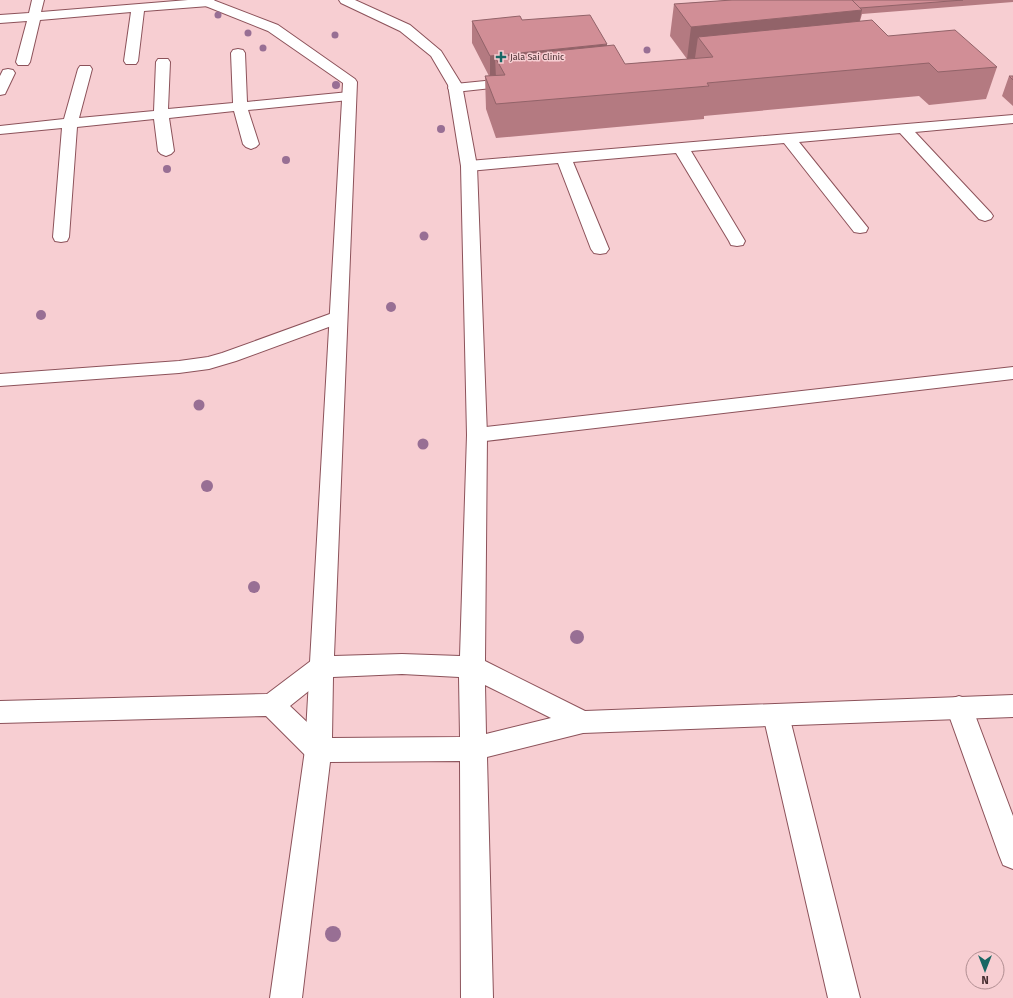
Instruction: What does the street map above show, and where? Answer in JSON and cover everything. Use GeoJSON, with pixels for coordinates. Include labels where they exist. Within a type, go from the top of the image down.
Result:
{"type":"FeatureCollection","features":[{"type":"Feature","properties":{"kind":"street"},"geometry":{"type":"LineString","coordinates":[[23,62],[38,0]]}},
{"type":"Feature","properties":{"kind":"street"},"geometry":{"type":"LineString","coordinates":[[346,0],[405,28],[436,54],[456,88],[469,166],[477,435],[472,667],[476,998]]}},
{"type":"Feature","properties":{"kind":"street"},"geometry":{"type":"LineString","coordinates":[[0,19],[205,1],[273,28],[350,82],[320,667],[318,750],[286,998]]}},
{"type":"Feature","properties":{"kind":"street"},"geometry":{"type":"LineString","coordinates":[[131,61],[138,8]]}},
{"type":"Feature","properties":{"kind":"street"},"geometry":{"type":"LineString","coordinates":[[238,53],[240,107],[251,144]]}},
{"type":"Feature","properties":{"kind":"street"},"geometry":{"type":"LineString","coordinates":[[163,62],[161,114],[166,152]]}},
{"type":"Feature","properties":{"kind":"street"},"geometry":{"type":"LineString","coordinates":[[61,237],[70,123],[85,69]]}},
{"type":"Feature","properties":{"kind":"street"},"geometry":{"type":"LineString","coordinates":[[0,91],[8,73]]}},
{"type":"Feature","properties":{"kind":"street"},"geometry":{"type":"LineString","coordinates":[[456,88],[526,81]]}},
{"type":"Feature","properties":{"kind":"street"},"geometry":{"type":"LineString","coordinates":[[0,130],[349,96]]}},
{"type":"Feature","properties":{"kind":"street"},"geometry":{"type":"LineString","coordinates":[[469,166],[1013,119]]}},
{"type":"Feature","properties":{"kind":"street"},"geometry":{"type":"LineString","coordinates":[[903,128],[985,216]]}},
{"type":"Feature","properties":{"kind":"street"},"geometry":{"type":"LineString","coordinates":[[788,138],[860,228]]}},
{"type":"Feature","properties":{"kind":"street"},"geometry":{"type":"LineString","coordinates":[[681,148],[736,241]]}},
{"type":"Feature","properties":{"kind":"street"},"geometry":{"type":"LineString","coordinates":[[564,158],[600,249]]}},
{"type":"Feature","properties":{"kind":"street"},"geometry":{"type":"LineString","coordinates":[[0,380],[179,367],[209,363],[338,317]]}},
{"type":"Feature","properties":{"kind":"street"},"geometry":{"type":"LineString","coordinates":[[477,435],[1013,373]]}},
{"type":"Feature","properties":{"kind":"street"},"geometry":{"type":"LineString","coordinates":[[1,716],[272,705],[320,667],[402,664],[472,667],[583,722]]}},
{"type":"Feature","properties":{"kind":"street"},"geometry":{"type":"LineString","coordinates":[[272,705],[318,750],[472,749],[583,722],[1013,706]]}},
{"type":"Feature","properties":{"kind":"street"},"geometry":{"type":"LineString","coordinates":[[959,707],[1013,855]]}},
{"type":"Feature","properties":{"kind":"street"},"geometry":{"type":"LineString","coordinates":[[776,715],[844,998]]}},
{"type":"Feature","properties":{"kind":"building"},"geometry":{"type":"Polygon","coordinates":[[[732,0],[852,0],[862,10],[691,27],[674,4],[732,0]]]}},
{"type":"Feature","properties":{"kind":"building"},"geometry":{"type":"Polygon","coordinates":[[[852,0],[963,0],[860,8],[852,0]]]}},
{"type":"Feature","properties":{"kind":"building"},"geometry":{"type":"Polygon","coordinates":[[[590,15],[607,44],[490,56],[472,21],[520,16],[522,20],[590,15]]]}},
{"type":"Feature","properties":{"kind":"building"},"geometry":{"type":"Polygon","coordinates":[[[872,20],[888,36],[955,30],[997,67],[938,72],[929,63],[707,83],[709,86],[496,104],[485,76],[505,75],[495,57],[614,45],[625,64],[713,57],[698,37],[872,20]]]}},
{"type":"Feature","properties":{"kind":"place","name":"Jala Sai Clinic"},"geometry":{"type":"Point","coordinates":[501,57]}}]}
